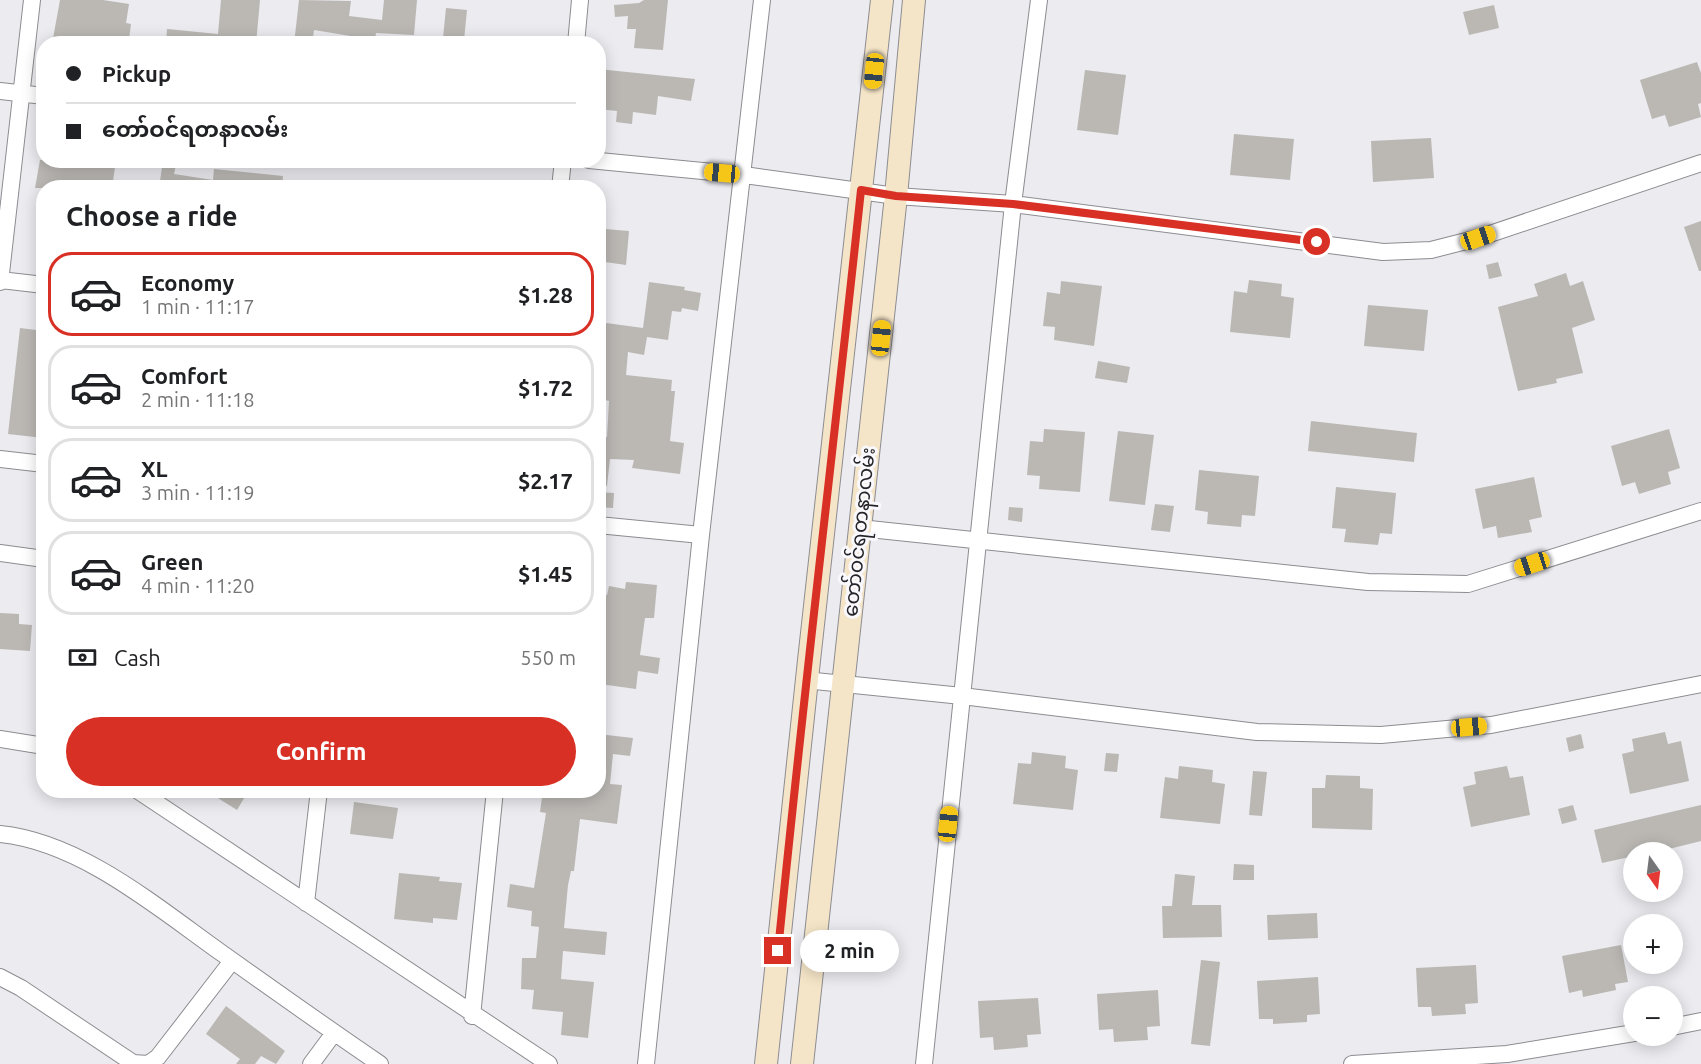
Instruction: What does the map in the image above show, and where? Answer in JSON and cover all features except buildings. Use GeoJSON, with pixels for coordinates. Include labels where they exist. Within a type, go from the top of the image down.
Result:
{"type":"FeatureCollection","features":[{"type":"Feature","properties":{"kind":"main road","name":"တော်ဝင်ရတနာလမ်း"},"geometry":{"type":"LineString","coordinates":[[766,1064],[805,680],[825,526],[882,0]]}},
{"type":"Feature","properties":{"kind":"main road","name":"တော်ဝင်ရတနာလမ်း"},"geometry":{"type":"LineString","coordinates":[[802,1064],[896,196],[914,0]]}},
{"type":"Feature","properties":{"kind":"street"},"geometry":{"type":"LineString","coordinates":[[32,0],[0,281],[36,284]]}},
{"type":"Feature","properties":{"kind":"street"},"geometry":{"type":"LineString","coordinates":[[577,36],[580,0]]}},
{"type":"Feature","properties":{"kind":"street"},"geometry":{"type":"LineString","coordinates":[[646,1064],[701,535],[744,175],[762,0]]}},
{"type":"Feature","properties":{"kind":"street"},"geometry":{"type":"LineString","coordinates":[[924,1064],[980,543],[1013,204],[1039,0]]}},
{"type":"Feature","properties":{"kind":"street"},"geometry":{"type":"LineString","coordinates":[[0,91],[36,95]]}},
{"type":"Feature","properties":{"kind":"street"},"geometry":{"type":"LineString","coordinates":[[606,162],[744,175],[896,196],[1013,204],[1383,252],[1431,250],[1478,238],[1701,163]]}},
{"type":"Feature","properties":{"kind":"street"},"geometry":{"type":"LineString","coordinates":[[0,459],[36,463]]}},
{"type":"Feature","properties":{"kind":"street"},"geometry":{"type":"LineString","coordinates":[[860,528],[980,543],[1368,582],[1468,585],[1701,511]]}},
{"type":"Feature","properties":{"kind":"street"},"geometry":{"type":"LineString","coordinates":[[606,526],[701,535]]}},
{"type":"Feature","properties":{"kind":"street"},"geometry":{"type":"LineString","coordinates":[[0,554],[36,558]]}},
{"type":"Feature","properties":{"kind":"street"},"geometry":{"type":"LineString","coordinates":[[805,680],[962,696],[1257,732],[1381,735],[1491,725],[1701,684]]}},
{"type":"Feature","properties":{"kind":"street"},"geometry":{"type":"LineString","coordinates":[[0,740],[36,745]]}},
{"type":"Feature","properties":{"kind":"street"},"geometry":{"type":"LineString","coordinates":[[149,798],[472,1016],[549,1064]]}},
{"type":"Feature","properties":{"kind":"street"},"geometry":{"type":"LineString","coordinates":[[306,903],[318,798]]}},
{"type":"Feature","properties":{"kind":"street"},"geometry":{"type":"LineString","coordinates":[[472,1016],[494,798]]}},
{"type":"Feature","properties":{"kind":"street"},"geometry":{"type":"LineString","coordinates":[[0,834],[39,840],[66,852],[139,894],[380,1064]]}},
{"type":"Feature","properties":{"kind":"street"},"geometry":{"type":"LineString","coordinates":[[0,977],[21,987],[133,1063],[148,1064],[158,1057],[171,1042],[232,960]]}},
{"type":"Feature","properties":{"kind":"street"},"geometry":{"type":"LineString","coordinates":[[1683,1025],[1701,1021]]}},
{"type":"Feature","properties":{"kind":"street"},"geometry":{"type":"LineString","coordinates":[[311,1064],[334,1033]]}},
{"type":"Feature","properties":{"kind":"street"},"geometry":{"type":"LineString","coordinates":[[1352,1064],[1507,1054],[1623,1035]]}},
{"type":"Feature","properties":{"kind":"route"},"geometry":{"type":"LineString","coordinates":[[778,951],[805,680],[825,526],[861,190],[896,196],[1013,204],[1317,242]]}}]}
